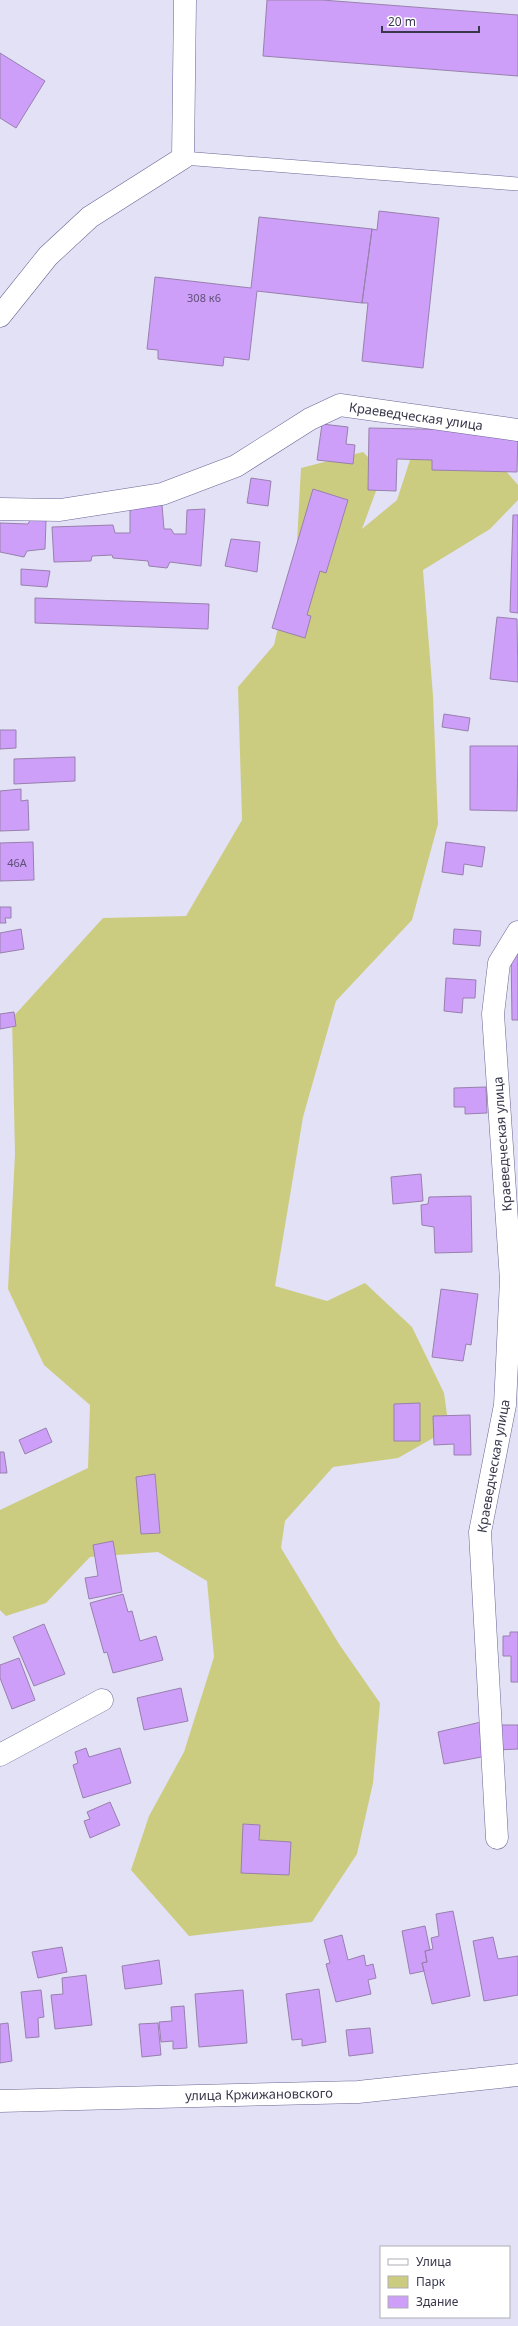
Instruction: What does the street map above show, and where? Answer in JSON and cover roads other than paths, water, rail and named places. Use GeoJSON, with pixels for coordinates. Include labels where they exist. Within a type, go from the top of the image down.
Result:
{"type":"FeatureCollection","features":[{"type":"Feature","properties":{"kind":"street"},"geometry":{"type":"LineString","coordinates":[[0,316],[48,256],[90,217],[183,158],[185,0]]}},
{"type":"Feature","properties":{"kind":"street","name":"Краеведческая улица"},"geometry":{"type":"LineString","coordinates":[[0,509],[60,510],[162,494],[236,466],[310,419],[340,405],[518,430]]}},
{"type":"Feature","properties":{"kind":"street","name":"Краеведческая улица"},"geometry":{"type":"LineString","coordinates":[[497,1838],[480,1532],[505,1405],[511,1280],[512,1198],[493,1014],[499,963],[518,932]]}},
{"type":"Feature","properties":{"kind":"street"},"geometry":{"type":"LineString","coordinates":[[0,1755],[102,1700]]}},
{"type":"Feature","properties":{"kind":"street","name":"улица Кржижановского"},"geometry":{"type":"LineString","coordinates":[[0,2100],[358,2092],[518,2075]]}},
{"type":"Feature","properties":{"kind":"lane"},"geometry":{"type":"LineString","coordinates":[[183,158],[518,184]]}}]}
